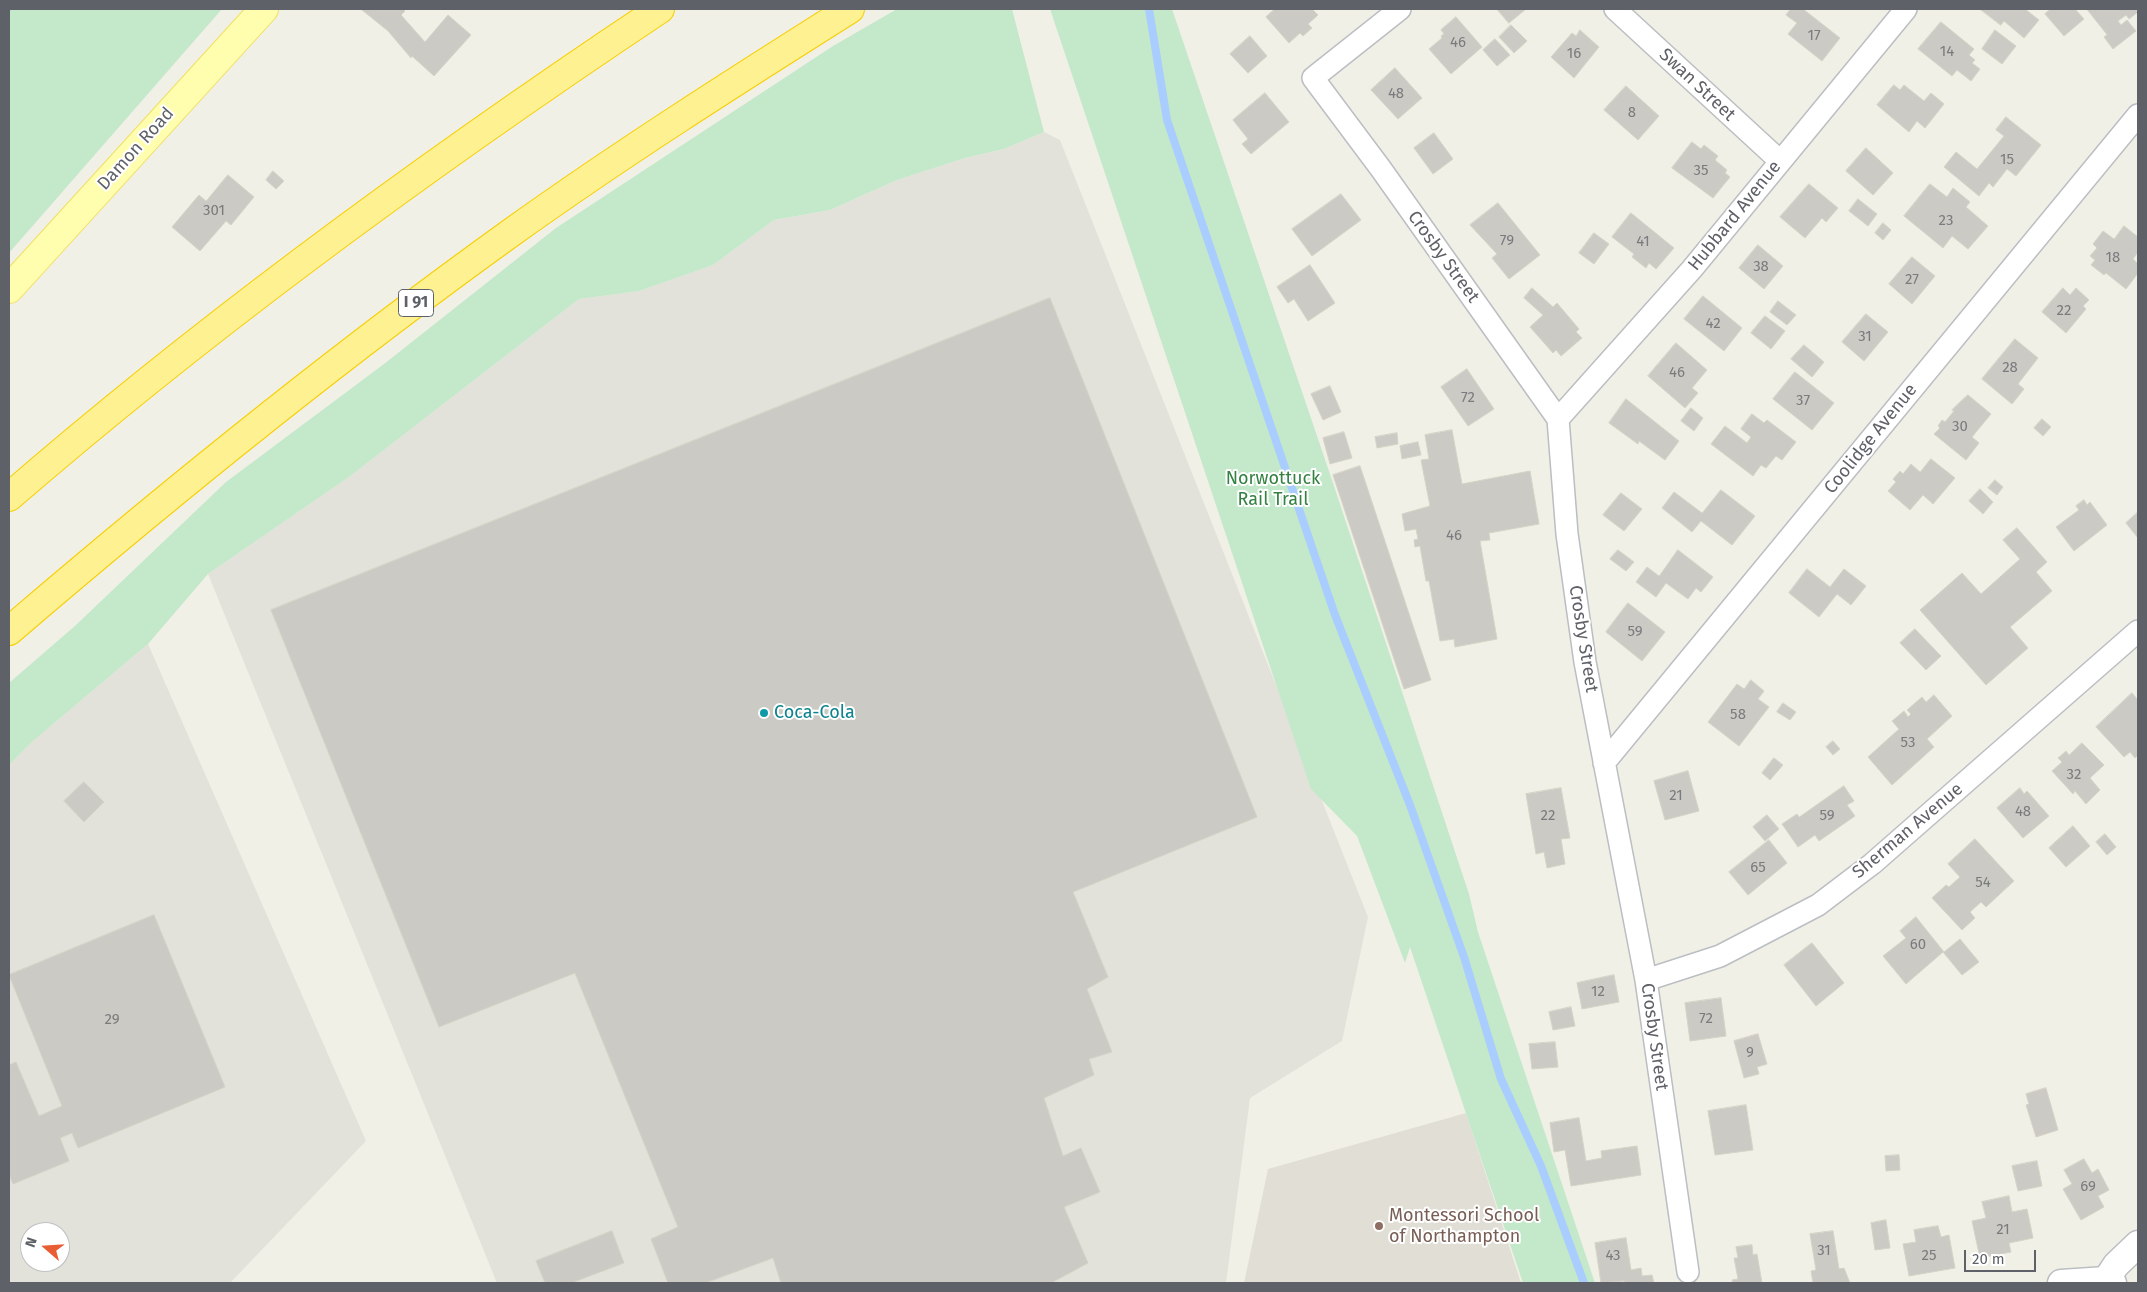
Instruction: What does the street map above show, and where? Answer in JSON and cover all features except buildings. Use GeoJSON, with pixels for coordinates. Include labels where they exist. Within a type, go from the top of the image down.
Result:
{"type":"FeatureCollection","features":[{"type":"Feature","properties":{"kind":"highway"},"geometry":{"type":"LineString","coordinates":[[9,497],[158,374],[336,237],[480,131],[660,9]]}},
{"type":"Feature","properties":{"kind":"highway","name":"I 91"},"geometry":{"type":"LineString","coordinates":[[9,631],[224,452],[444,281],[583,183],[850,9]]}},
{"type":"Feature","properties":{"kind":"main road","name":"Damon Road"},"geometry":{"type":"LineString","coordinates":[[9,289],[264,9]]}},
{"type":"Feature","properties":{"kind":"street","name":"Crosby Street"},"geometry":{"type":"LineString","coordinates":[[1400,9],[1313,78],[1381,169],[1558,419],[1567,534],[1585,662],[1646,980],[1688,1272]]}},
{"type":"Feature","properties":{"kind":"street","name":"Swan Street"},"geometry":{"type":"LineString","coordinates":[[1615,9],[1780,161]]}},
{"type":"Feature","properties":{"kind":"street","name":"Hubbard Avenue"},"geometry":{"type":"LineString","coordinates":[[1558,419],[1692,269],[1906,9]]}},
{"type":"Feature","properties":{"kind":"street","name":"Coolidge Avenue"},"geometry":{"type":"LineString","coordinates":[[1604,763],[2138,115]]}},
{"type":"Feature","properties":{"kind":"street","name":"Sherman Avenue"},"geometry":{"type":"LineString","coordinates":[[1646,980],[1720,956],[1818,905],[1872,864],[2138,631]]}},
{"type":"Feature","properties":{"kind":"street"},"geometry":{"type":"LineString","coordinates":[[2061,1283],[2110,1282],[2116,1265],[2138,1244]]}},
{"type":"Feature","properties":{"kind":"shaded area","name":"Coca-Cola"},"geometry":{"type":"Polygon","coordinates":[[[1044,132],[1060,140],[1368,917],[1342,1041],[1250,1098],[1226,1283],[497,1283],[208,574],[349,477],[579,299],[639,291],[713,265],[774,220],[830,210],[897,180],[965,158],[1004,149],[1044,132]]]}},
{"type":"Feature","properties":{"kind":"shaded area"},"geometry":{"type":"Polygon","coordinates":[[[148,644],[366,1141],[230,1283],[9,1283],[9,765],[33,741],[148,644]]]}},
{"type":"Feature","properties":{"kind":"shaded area","name":"Montessori School of Northampton"},"geometry":{"type":"Polygon","coordinates":[[[1466,1113],[1521,1283],[1244,1283],[1268,1169],[1466,1113]]]}},
{"type":"Feature","properties":{"kind":"green space"},"geometry":{"type":"Polygon","coordinates":[[[9,9],[222,9],[9,253],[9,9]]]}},
{"type":"Feature","properties":{"kind":"green space"},"geometry":{"type":"Polygon","coordinates":[[[897,9],[1012,9],[1044,132],[1004,149],[965,158],[897,180],[830,210],[774,220],[713,265],[639,291],[579,299],[349,477],[208,574],[148,644],[33,741],[9,765],[9,683],[76,625],[226,482],[384,364],[556,228],[833,46],[897,9]]]}},
{"type":"Feature","properties":{"kind":"green space","name":"Norwottuck Rail Trail"},"geometry":{"type":"Polygon","coordinates":[[[1050,9],[1172,9],[1333,483],[1469,894],[1478,932],[1595,1283],[1523,1283],[1410,947],[1405,963],[1357,836],[1311,789],[1050,9]]]}},
{"type":"Feature","properties":{"kind":"waterway"},"geometry":{"type":"LineString","coordinates":[[1149,9],[1167,120],[1335,615],[1410,805],[1464,957],[1501,1079],[1541,1166],[1584,1283]]}},
{"type":"Feature","properties":{"kind":"place","name":"Coca-Cola"},"geometry":{"type":"Point","coordinates":[764,713]}},
{"type":"Feature","properties":{"kind":"place","name":"Montessori School of Northampton"},"geometry":{"type":"Point","coordinates":[1379,1226]}}]}
